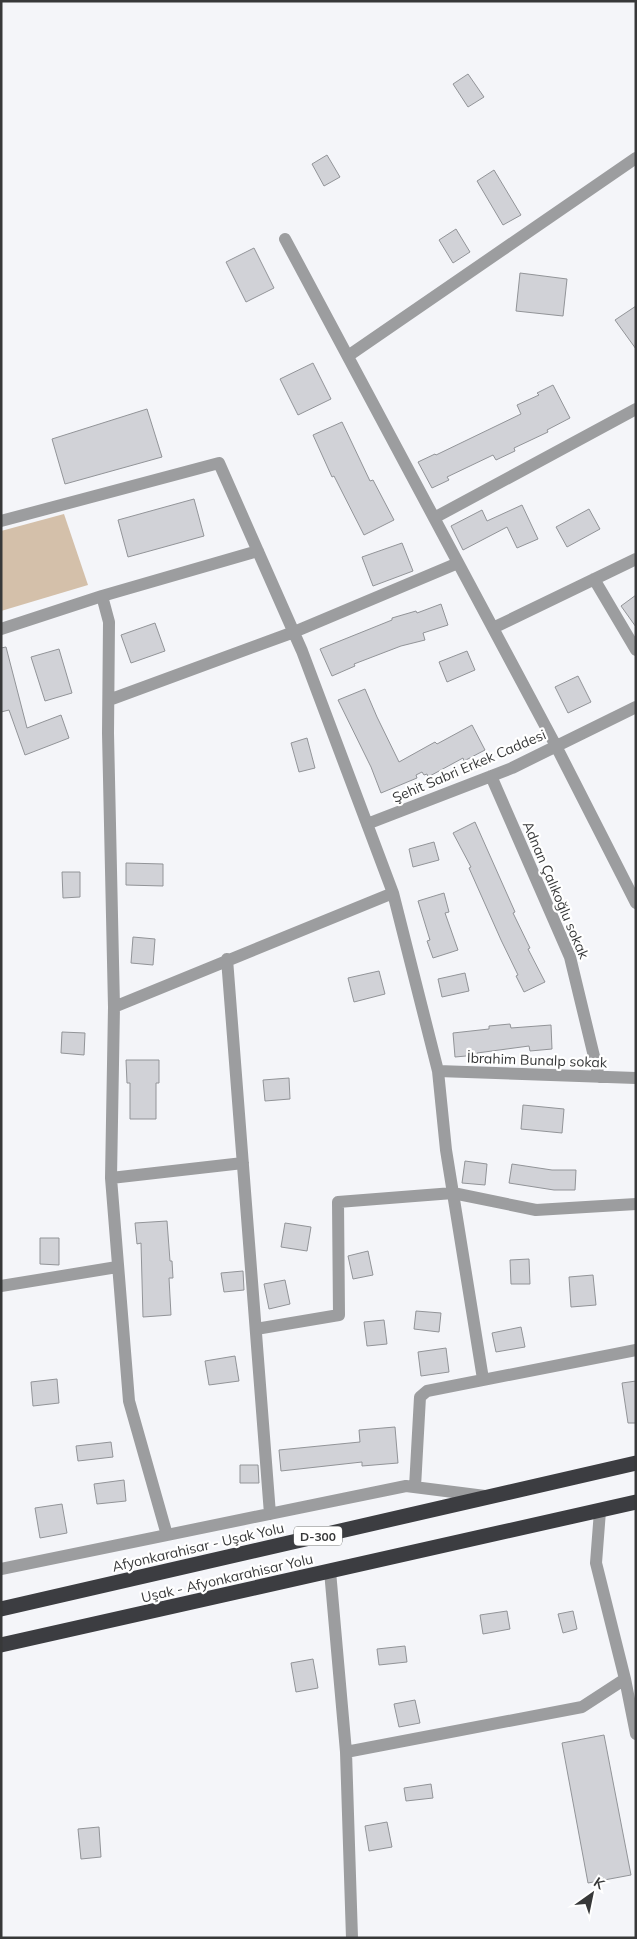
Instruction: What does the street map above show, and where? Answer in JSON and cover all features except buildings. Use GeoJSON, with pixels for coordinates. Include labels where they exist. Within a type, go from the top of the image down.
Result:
{"type":"FeatureCollection","features":[{"type":"Feature","properties":{"kind":"highway","name":"Afyonkarahisar - Uşak Yolu"},"geometry":{"type":"LineString","coordinates":[[1,1609],[636,1463]]}},
{"type":"Feature","properties":{"kind":"highway","name":"Uşak - Afyonkarahisar Yolu"},"geometry":{"type":"LineString","coordinates":[[1,1645],[636,1502]]}},
{"type":"Feature","properties":{"kind":"street"},"geometry":{"type":"LineString","coordinates":[[348,356],[636,158]]}},
{"type":"Feature","properties":{"kind":"street"},"geometry":{"type":"LineString","coordinates":[[285,239],[632,885],[636,903]]}},
{"type":"Feature","properties":{"kind":"street"},"geometry":{"type":"LineString","coordinates":[[434,518],[636,410]]}},
{"type":"Feature","properties":{"kind":"street"},"geometry":{"type":"LineString","coordinates":[[1,522],[219,463],[294,632],[393,893],[438,1071],[446,1150],[483,1379]]}},
{"type":"Feature","properties":{"kind":"street"},"geometry":{"type":"LineString","coordinates":[[1,629],[102,596],[258,552]]}},
{"type":"Feature","properties":{"kind":"street"},"geometry":{"type":"LineString","coordinates":[[493,628],[636,560]]}},
{"type":"Feature","properties":{"kind":"street"},"geometry":{"type":"LineString","coordinates":[[109,700],[294,632],[458,563]]}},
{"type":"Feature","properties":{"kind":"street"},"geometry":{"type":"LineString","coordinates":[[594,580],[636,650]]}},
{"type":"Feature","properties":{"kind":"street"},"geometry":{"type":"LineString","coordinates":[[102,596],[110,622],[109,700],[114,1007],[111,1178],[117,1267],[129,1401],[167,1535]]}},
{"type":"Feature","properties":{"kind":"street","name":"Şehit Sabri Erkek Caddesi"},"geometry":{"type":"LineString","coordinates":[[368,824],[491,776],[636,707]]}},
{"type":"Feature","properties":{"kind":"street","name":"Adnan Çalıkoğlu sokak"},"geometry":{"type":"LineString","coordinates":[[491,776],[570,957],[600,1077]]}},
{"type":"Feature","properties":{"kind":"street"},"geometry":{"type":"LineString","coordinates":[[114,1007],[393,893]]}},
{"type":"Feature","properties":{"kind":"street"},"geometry":{"type":"LineString","coordinates":[[227,960],[270,1514]]}},
{"type":"Feature","properties":{"kind":"street","name":"İbrahim Bunalp sokak"},"geometry":{"type":"LineString","coordinates":[[438,1071],[636,1078]]}},
{"type":"Feature","properties":{"kind":"street"},"geometry":{"type":"LineString","coordinates":[[111,1178],[243,1162]]}},
{"type":"Feature","properties":{"kind":"street"},"geometry":{"type":"LineString","coordinates":[[256,1329],[340,1316],[338,1202],[453,1193],[536,1210],[636,1204]]}},
{"type":"Feature","properties":{"kind":"street"},"geometry":{"type":"LineString","coordinates":[[1,1286],[117,1267]]}},
{"type":"Feature","properties":{"kind":"street"},"geometry":{"type":"LineString","coordinates":[[415,1487],[420,1397],[427,1390],[636,1350]]}},
{"type":"Feature","properties":{"kind":"street"},"geometry":{"type":"LineString","coordinates":[[1,1569],[406,1486],[490,1496]]}},
{"type":"Feature","properties":{"kind":"street"},"geometry":{"type":"LineString","coordinates":[[600,1510],[596,1563],[625,1679],[636,1734]]}},
{"type":"Feature","properties":{"kind":"street"},"geometry":{"type":"LineString","coordinates":[[330,1571],[346,1752],[352,1938]]}},
{"type":"Feature","properties":{"kind":"street"},"geometry":{"type":"LineString","coordinates":[[346,1752],[582,1707],[625,1679]]}},
{"type":"Feature","properties":{"kind":"shaded area"},"geometry":{"type":"Polygon","coordinates":[[[64,514],[88,585],[1,611],[1,531],[64,514]]]}}]}
